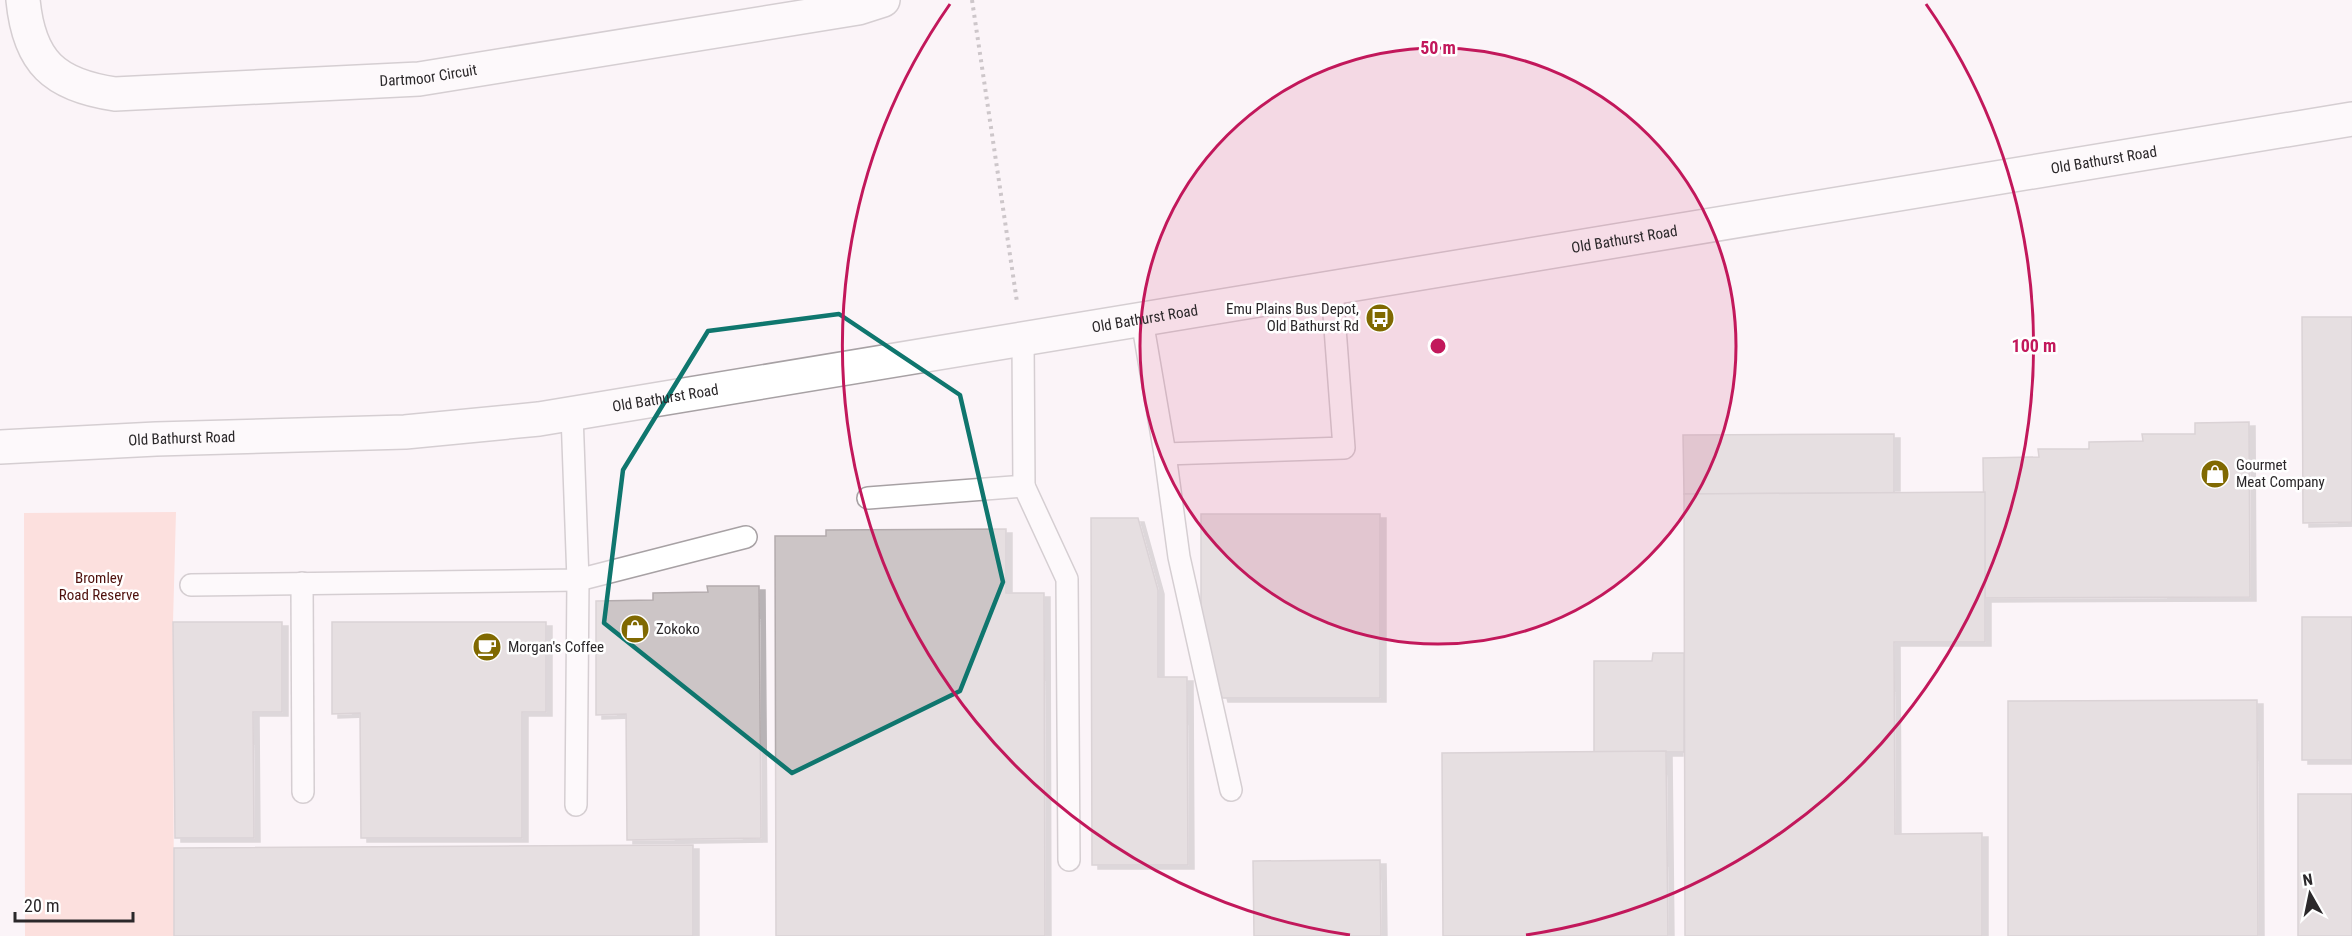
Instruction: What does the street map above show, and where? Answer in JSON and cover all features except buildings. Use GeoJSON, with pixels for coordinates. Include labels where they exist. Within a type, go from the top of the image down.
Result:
{"type":"FeatureCollection","features":[{"type":"Feature","properties":{"kind":"main road","name":"Dartmoor Circuit"},"geometry":{"type":"LineString","coordinates":[[23,0],[25,22],[31,43],[55,73],[75,84],[115,94],[419,79],[858,8],[883,0]]}},
{"type":"Feature","properties":{"kind":"main road","name":"Old Bathurst Road"},"geometry":{"type":"LineString","coordinates":[[0,447],[156,439],[405,432],[572,414],[2352,119]]}},
{"type":"Feature","properties":{"kind":"lane"},"geometry":{"type":"LineString","coordinates":[[1165,454],[1344,448],[1332,288]]}},
{"type":"Feature","properties":{"kind":"lane"},"geometry":{"type":"LineString","coordinates":[[1142,320],[1165,454],[1179,557],[1230,790]]}},
{"type":"Feature","properties":{"kind":"lane"},"geometry":{"type":"LineString","coordinates":[[1023,340],[1024,486],[1067,579],[1069,860]]}},
{"type":"Feature","properties":{"kind":"lane"},"geometry":{"type":"LineString","coordinates":[[572,414],[578,580],[576,805]]}},
{"type":"Feature","properties":{"kind":"lane"},"geometry":{"type":"LineString","coordinates":[[868,498],[1024,486]]}},
{"type":"Feature","properties":{"kind":"lane"},"geometry":{"type":"LineString","coordinates":[[191,585],[578,580],[746,537]]}},
{"type":"Feature","properties":{"kind":"lane"},"geometry":{"type":"LineString","coordinates":[[302,583],[303,792]]}},
{"type":"Feature","properties":{"kind":"path"},"geometry":{"type":"LineString","coordinates":[[972,0],[1023,340]]}},
{"type":"Feature","properties":{"kind":"highlighted area"},"geometry":{"type":"Polygon","coordinates":[[[839,314],[960,395],[1003,582],[960,691],[792,773],[604,623],[623,470],[708,331],[839,314]]]}},
{"type":"Feature","properties":{"kind":"green space","name":"Bromley Road Reserve"},"geometry":{"type":"Polygon","coordinates":[[[176,512],[173,622],[174,936],[25,936],[24,513],[176,512]]]}},
{"type":"Feature","properties":{"kind":"place","name":"Emu Plains Bus Depot, Old Bathurst Rd"},"geometry":{"type":"Point","coordinates":[1380,318]}},
{"type":"Feature","properties":{"kind":"place","name":"Gourmet Meat Company"},"geometry":{"type":"Point","coordinates":[2215,474]}},
{"type":"Feature","properties":{"kind":"place","name":"Zokoko"},"geometry":{"type":"Point","coordinates":[635,629]}},
{"type":"Feature","properties":{"kind":"place","name":"Morgan's Coffee"},"geometry":{"type":"Point","coordinates":[487,647]}}]}
